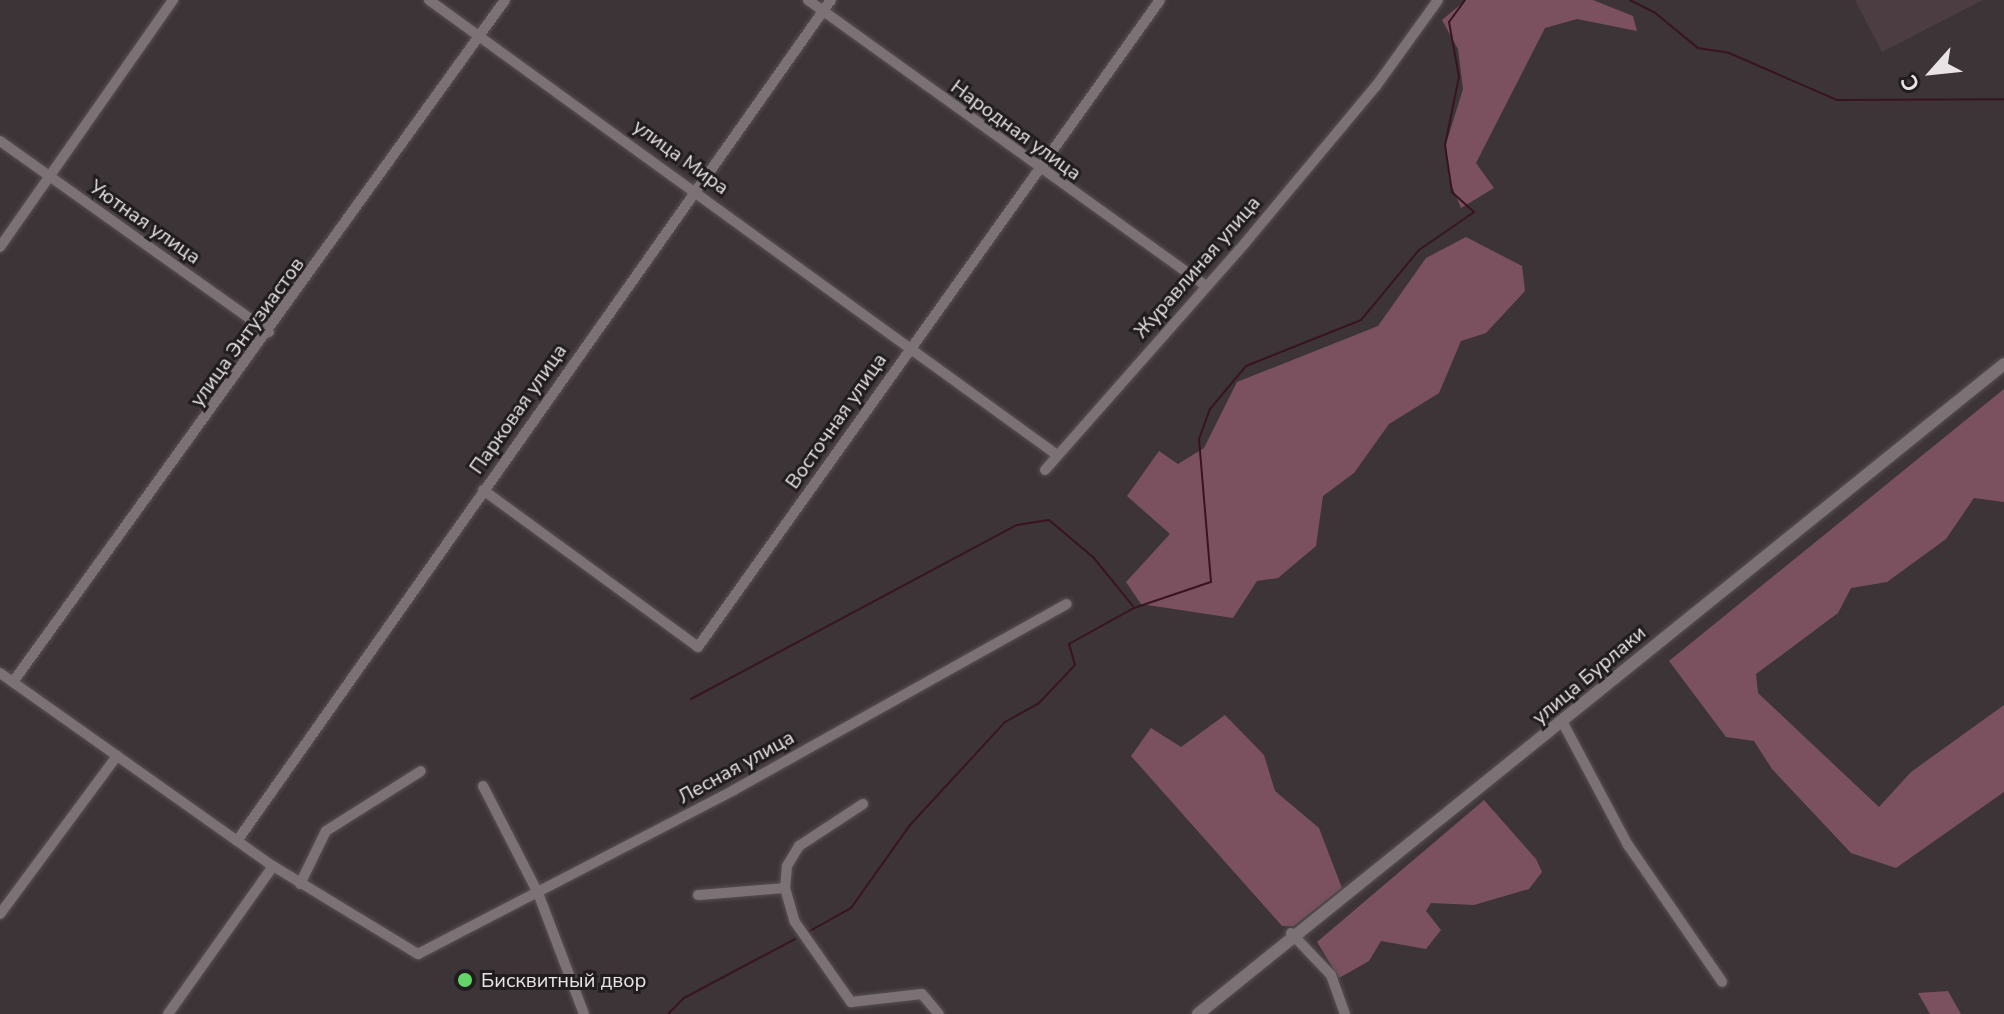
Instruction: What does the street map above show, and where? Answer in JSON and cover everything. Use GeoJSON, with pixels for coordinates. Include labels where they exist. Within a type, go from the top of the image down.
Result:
{"type":"FeatureCollection","features":[{"type":"Feature","properties":{"kind":"street"},"geometry":{"type":"LineString","coordinates":[[0,247],[173,0]]}},
{"type":"Feature","properties":{"kind":"street","name":"улица Мира"},"geometry":{"type":"LineString","coordinates":[[429,0],[696,190],[1057,455]]}},
{"type":"Feature","properties":{"kind":"street","name":"улица Энтузиастов"},"geometry":{"type":"LineString","coordinates":[[13,682],[269,332],[505,0]]}},
{"type":"Feature","properties":{"kind":"street","name":"Народная улица"},"geometry":{"type":"LineString","coordinates":[[808,0],[1039,169],[1205,285]]}},
{"type":"Feature","properties":{"kind":"street","name":"Парковая улица"},"geometry":{"type":"LineString","coordinates":[[237,841],[831,0]]}},
{"type":"Feature","properties":{"kind":"street","name":"Восточная улица"},"geometry":{"type":"LineString","coordinates":[[483,490],[698,647],[1160,0]]}},
{"type":"Feature","properties":{"kind":"street","name":"Журавлиная улица"},"geometry":{"type":"LineString","coordinates":[[1045,470],[1376,86],[1438,0]]}},
{"type":"Feature","properties":{"kind":"street","name":"Уютная улица"},"geometry":{"type":"LineString","coordinates":[[0,141],[269,332]]}},
{"type":"Feature","properties":{"kind":"street","name":"улица Бурлаки"},"geometry":{"type":"LineString","coordinates":[[1198,1014],[1291,933],[1563,723],[2004,364]]}},
{"type":"Feature","properties":{"kind":"street","name":"Лесная улица"},"geometry":{"type":"LineString","coordinates":[[300,884],[418,954],[918,690],[1067,604]]}},
{"type":"Feature","properties":{"kind":"street"},"geometry":{"type":"LineString","coordinates":[[0,673],[300,884],[314,846],[326,831],[421,771]]}},
{"type":"Feature","properties":{"kind":"street"},"geometry":{"type":"LineString","coordinates":[[1563,723],[1628,845],[1722,982]]}},
{"type":"Feature","properties":{"kind":"street"},"geometry":{"type":"LineString","coordinates":[[0,914],[117,756]]}},
{"type":"Feature","properties":{"kind":"street"},"geometry":{"type":"LineString","coordinates":[[483,786],[538,893],[584,1014]]}},
{"type":"Feature","properties":{"kind":"street"},"geometry":{"type":"LineString","coordinates":[[863,804],[799,846],[787,866],[785,888],[802,940],[851,1002],[922,994],[939,1014]]}},
{"type":"Feature","properties":{"kind":"street"},"geometry":{"type":"LineString","coordinates":[[168,1014],[273,866]]}},
{"type":"Feature","properties":{"kind":"street"},"geometry":{"type":"LineString","coordinates":[[698,895],[785,888]]}},
{"type":"Feature","properties":{"kind":"street"},"geometry":{"type":"LineString","coordinates":[[1291,933],[1331,975],[1345,1014]]}},
{"type":"Feature","properties":{"kind":"shaded area"},"geometry":{"type":"Polygon","coordinates":[[[1466,0],[1593,0],[1633,16],[1637,31],[1577,19],[1545,28],[1476,163],[1494,188],[1461,208],[1449,179],[1446,144],[1463,89],[1458,49],[1442,20],[1466,0]]]}},
{"type":"Feature","properties":{"kind":"shaded area"},"geometry":{"type":"Polygon","coordinates":[[[1855,0],[1983,0],[1882,52],[1855,0]]]}},
{"type":"Feature","properties":{"kind":"shaded area"},"geometry":{"type":"Polygon","coordinates":[[[1466,237],[1522,266],[1525,291],[1486,333],[1461,341],[1439,393],[1389,424],[1354,473],[1323,496],[1316,546],[1278,578],[1257,581],[1233,618],[1141,604],[1126,582],[1170,534],[1127,496],[1159,451],[1178,464],[1204,448],[1237,382],[1378,326],[1426,258],[1466,237]]]}},
{"type":"Feature","properties":{"kind":"shaded area"},"geometry":{"type":"Polygon","coordinates":[[[2004,389],[2004,502],[1974,498],[1946,539],[1887,582],[1851,588],[1838,613],[1756,674],[1758,693],[1879,807],[1911,772],[2004,705],[2004,792],[1896,868],[1851,853],[1772,769],[1754,741],[1726,737],[1669,661],[2004,389]]]}},
{"type":"Feature","properties":{"kind":"shaded area"},"geometry":{"type":"Polygon","coordinates":[[[1225,715],[1264,755],[1275,791],[1319,828],[1342,888],[1294,926],[1282,926],[1131,756],[1151,728],[1181,747],[1225,715]]]}},
{"type":"Feature","properties":{"kind":"shaded area"},"geometry":{"type":"Polygon","coordinates":[[[1484,800],[1536,859],[1542,872],[1529,889],[1474,905],[1431,903],[1426,911],[1441,930],[1426,949],[1381,941],[1369,961],[1339,978],[1317,942],[1484,800]]]}},
{"type":"Feature","properties":{"kind":"shaded area"},"geometry":{"type":"Polygon","coordinates":[[[1948,991],[1961,1014],[1930,1014],[1918,993],[1948,991]]]}},
{"type":"Feature","properties":{"kind":"waterway"},"geometry":{"type":"LineString","coordinates":[[808,932],[851,908],[910,825],[1005,722],[1038,704],[1075,665],[1069,644],[1134,608],[1211,582],[1199,439],[1210,409],[1246,366],[1361,320],[1419,250],[1474,212],[1452,192],[1445,145],[1459,77],[1449,22],[1465,0]]}},
{"type":"Feature","properties":{"kind":"waterway"},"geometry":{"type":"LineString","coordinates":[[1630,0],[1654,12],[1698,48],[1729,53],[1837,100],[2004,99]]}},
{"type":"Feature","properties":{"kind":"waterway"},"geometry":{"type":"LineString","coordinates":[[691,699],[1017,525],[1049,520],[1093,557],[1133,606]]}},
{"type":"Feature","properties":{"kind":"waterway"},"geometry":{"type":"LineString","coordinates":[[668,1014],[684,998],[795,939]]}},
{"type":"Feature","properties":{"kind":"place","name":"Бисквитный двор"},"geometry":{"type":"Point","coordinates":[465,980]}}]}
